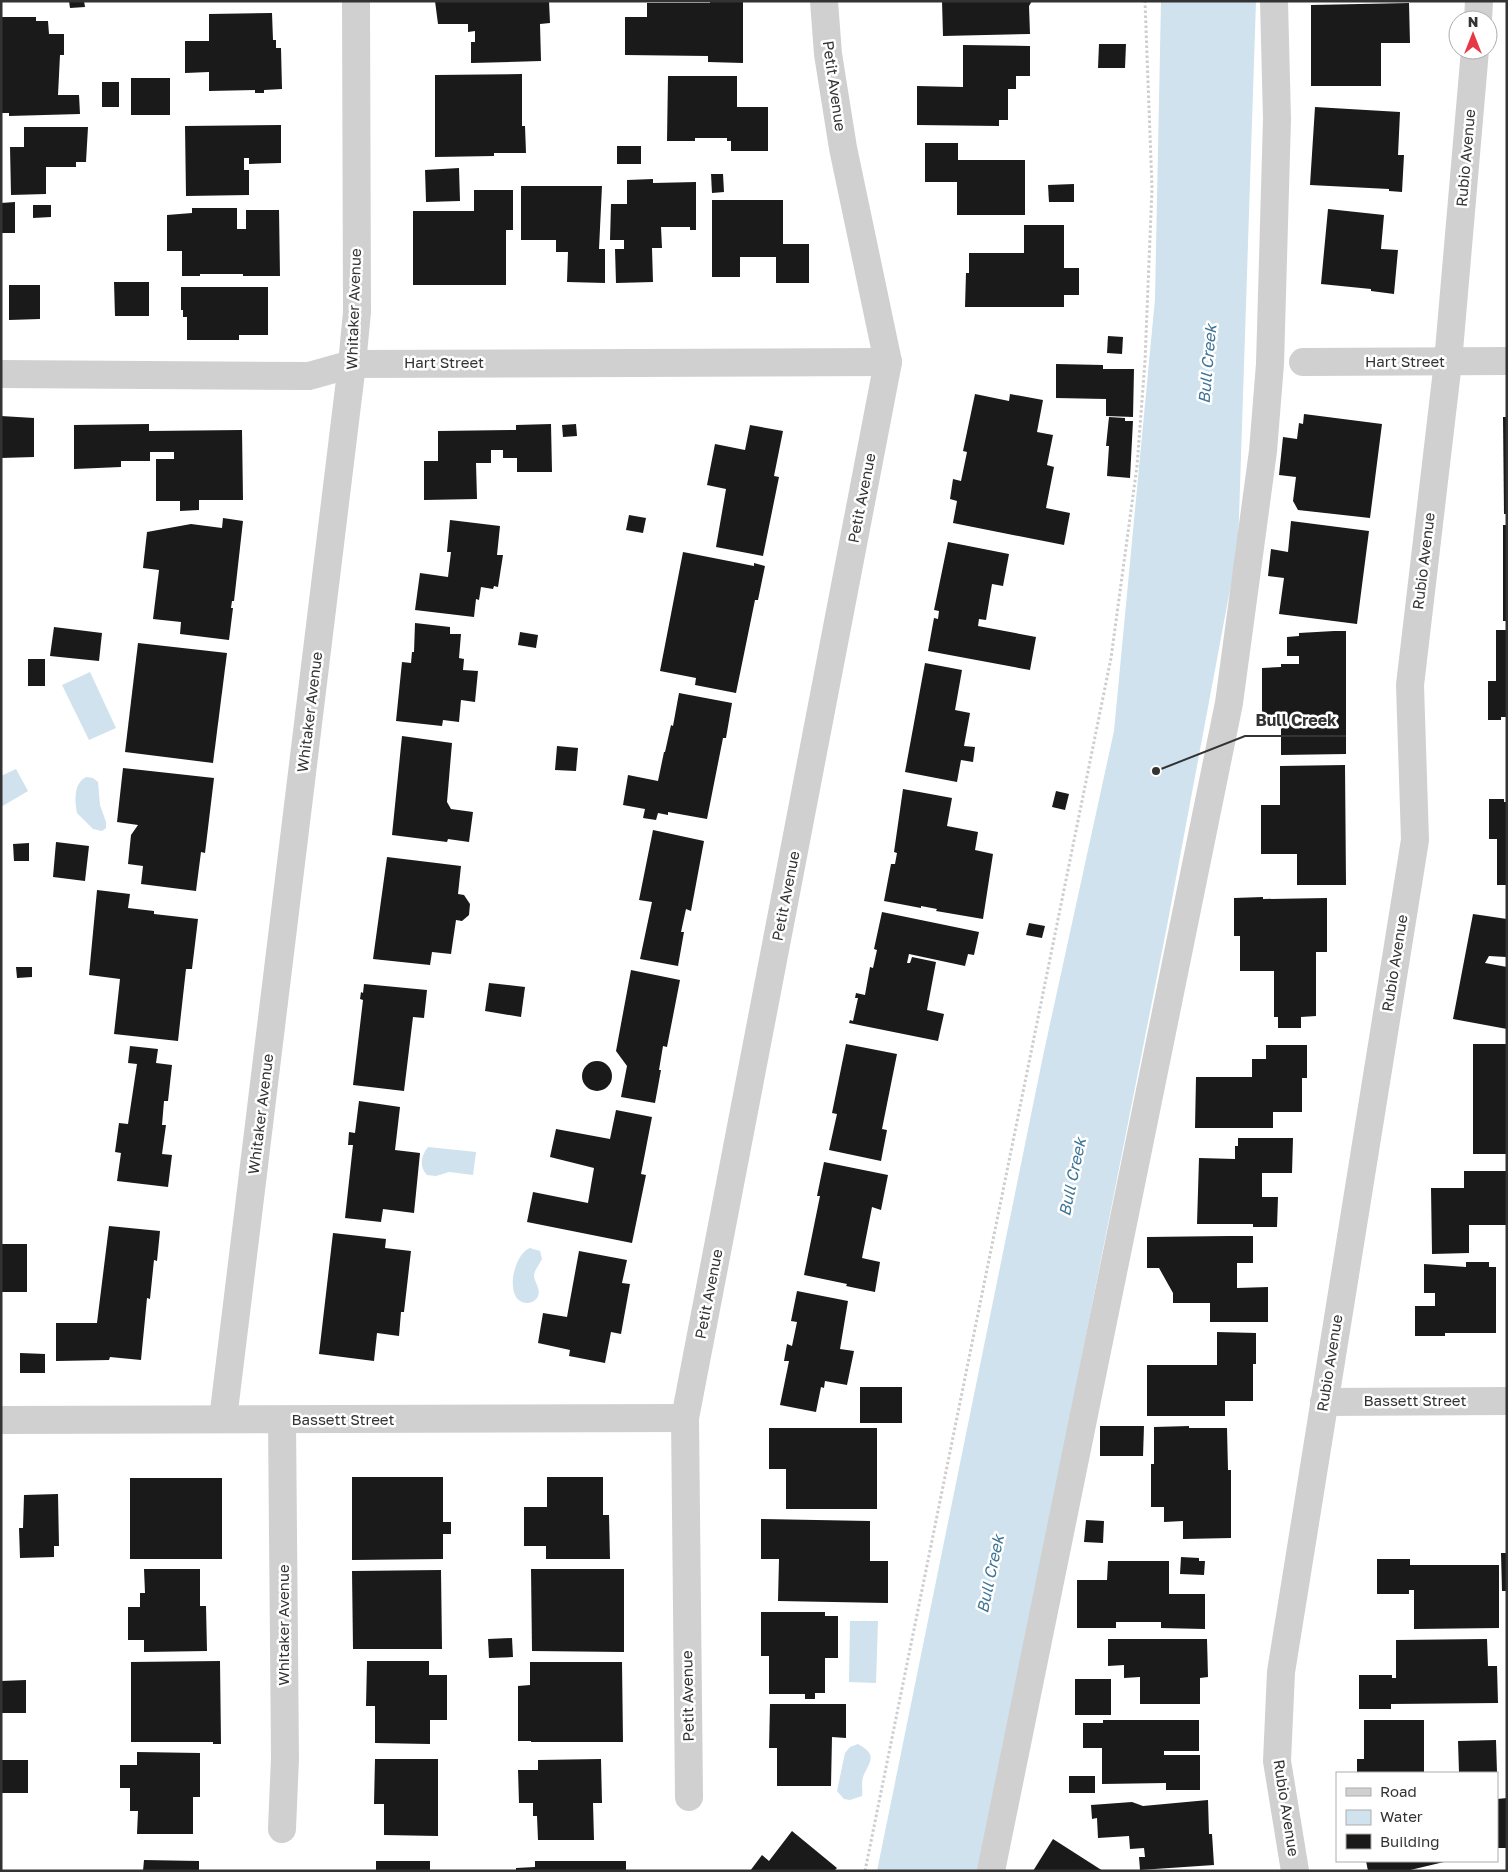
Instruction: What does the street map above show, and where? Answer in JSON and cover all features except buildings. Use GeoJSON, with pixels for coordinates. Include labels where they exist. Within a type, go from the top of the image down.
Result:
{"type":"FeatureCollection","features":[{"type":"Feature","properties":{"kind":"street","name":"Whitaker Avenue"},"geometry":{"type":"LineString","coordinates":[[223,1419],[357,312],[356,1]]}},
{"type":"Feature","properties":{"kind":"street","name":"Petit Avenue"},"geometry":{"type":"LineString","coordinates":[[689,1797],[685,1418],[888,362],[843,148],[828,54],[824,1]]}},
{"type":"Feature","properties":{"kind":"street"},"geometry":{"type":"LineString","coordinates":[[991,1871],[1229,703],[1263,451],[1270,364],[1277,119],[1274,1]]}},
{"type":"Feature","properties":{"kind":"street","name":"Rubio Avenue"},"geometry":{"type":"LineString","coordinates":[[1295,1871],[1277,1761],[1281,1672],[1415,840],[1410,685],[1448,362],[1474,60]]}},
{"type":"Feature","properties":{"kind":"street","name":"Hart Street"},"geometry":{"type":"LineString","coordinates":[[1303,362],[1507,361]]}},
{"type":"Feature","properties":{"kind":"street","name":"Hart Street"},"geometry":{"type":"LineString","coordinates":[[1,374],[309,376],[352,364],[888,362]]}},
{"type":"Feature","properties":{"kind":"street","name":"Bassett Street"},"geometry":{"type":"LineString","coordinates":[[1324,1402],[1507,1401]]}},
{"type":"Feature","properties":{"kind":"street","name":"Bassett Street"},"geometry":{"type":"LineString","coordinates":[[1,1420],[685,1418]]}},
{"type":"Feature","properties":{"kind":"street","name":"Whitaker Avenue"},"geometry":{"type":"LineString","coordinates":[[282,1420],[285,1758],[282,1829]]}},
{"type":"Feature","properties":{"kind":"path"},"geometry":{"type":"LineString","coordinates":[[865,1871],[1111,658],[1137,466],[1145,361],[1152,188],[1145,1]]}},
{"type":"Feature","properties":{"kind":"water"},"geometry":{"type":"Polygon","coordinates":[[[1161,1],[1256,1],[1238,547],[1167,926],[980,1871],[877,1871],[1043,1056],[1114,731],[1155,299],[1161,1]]]}},
{"type":"Feature","properties":{"kind":"water"},"geometry":{"type":"Polygon","coordinates":[[[90,672],[116,728],[89,740],[62,685],[90,672]]]}},
{"type":"Feature","properties":{"kind":"water"},"geometry":{"type":"Polygon","coordinates":[[[16,769],[28,791],[1,807],[1,776],[16,769]]]}},
{"type":"Feature","properties":{"kind":"water"},"geometry":{"type":"Polygon","coordinates":[[[86,777],[93,778],[98,782],[100,805],[106,822],[106,828],[102,831],[93,829],[77,813],[77,788],[86,777]]]}},
{"type":"Feature","properties":{"kind":"water"},"geometry":{"type":"Polygon","coordinates":[[[428,1147],[476,1152],[473,1175],[449,1172],[436,1176],[427,1175],[424,1172],[422,1161],[428,1147]]]}},
{"type":"Feature","properties":{"kind":"water"},"geometry":{"type":"Polygon","coordinates":[[[530,1248],[540,1251],[542,1259],[534,1274],[539,1290],[537,1298],[527,1303],[520,1301],[515,1295],[513,1277],[519,1259],[530,1248]]]}},
{"type":"Feature","properties":{"kind":"water"},"geometry":{"type":"Polygon","coordinates":[[[850,1621],[878,1621],[876,1683],[849,1682],[850,1621]]]}},
{"type":"Feature","properties":{"kind":"water"},"geometry":{"type":"Polygon","coordinates":[[[858,1744],[868,1752],[871,1759],[862,1779],[862,1796],[850,1800],[844,1799],[837,1791],[845,1753],[850,1747],[858,1744]]]}},
{"type":"Feature","properties":{"kind":"place","name":"Bull Creek"},"geometry":{"type":"Point","coordinates":[1156,771]}}]}
